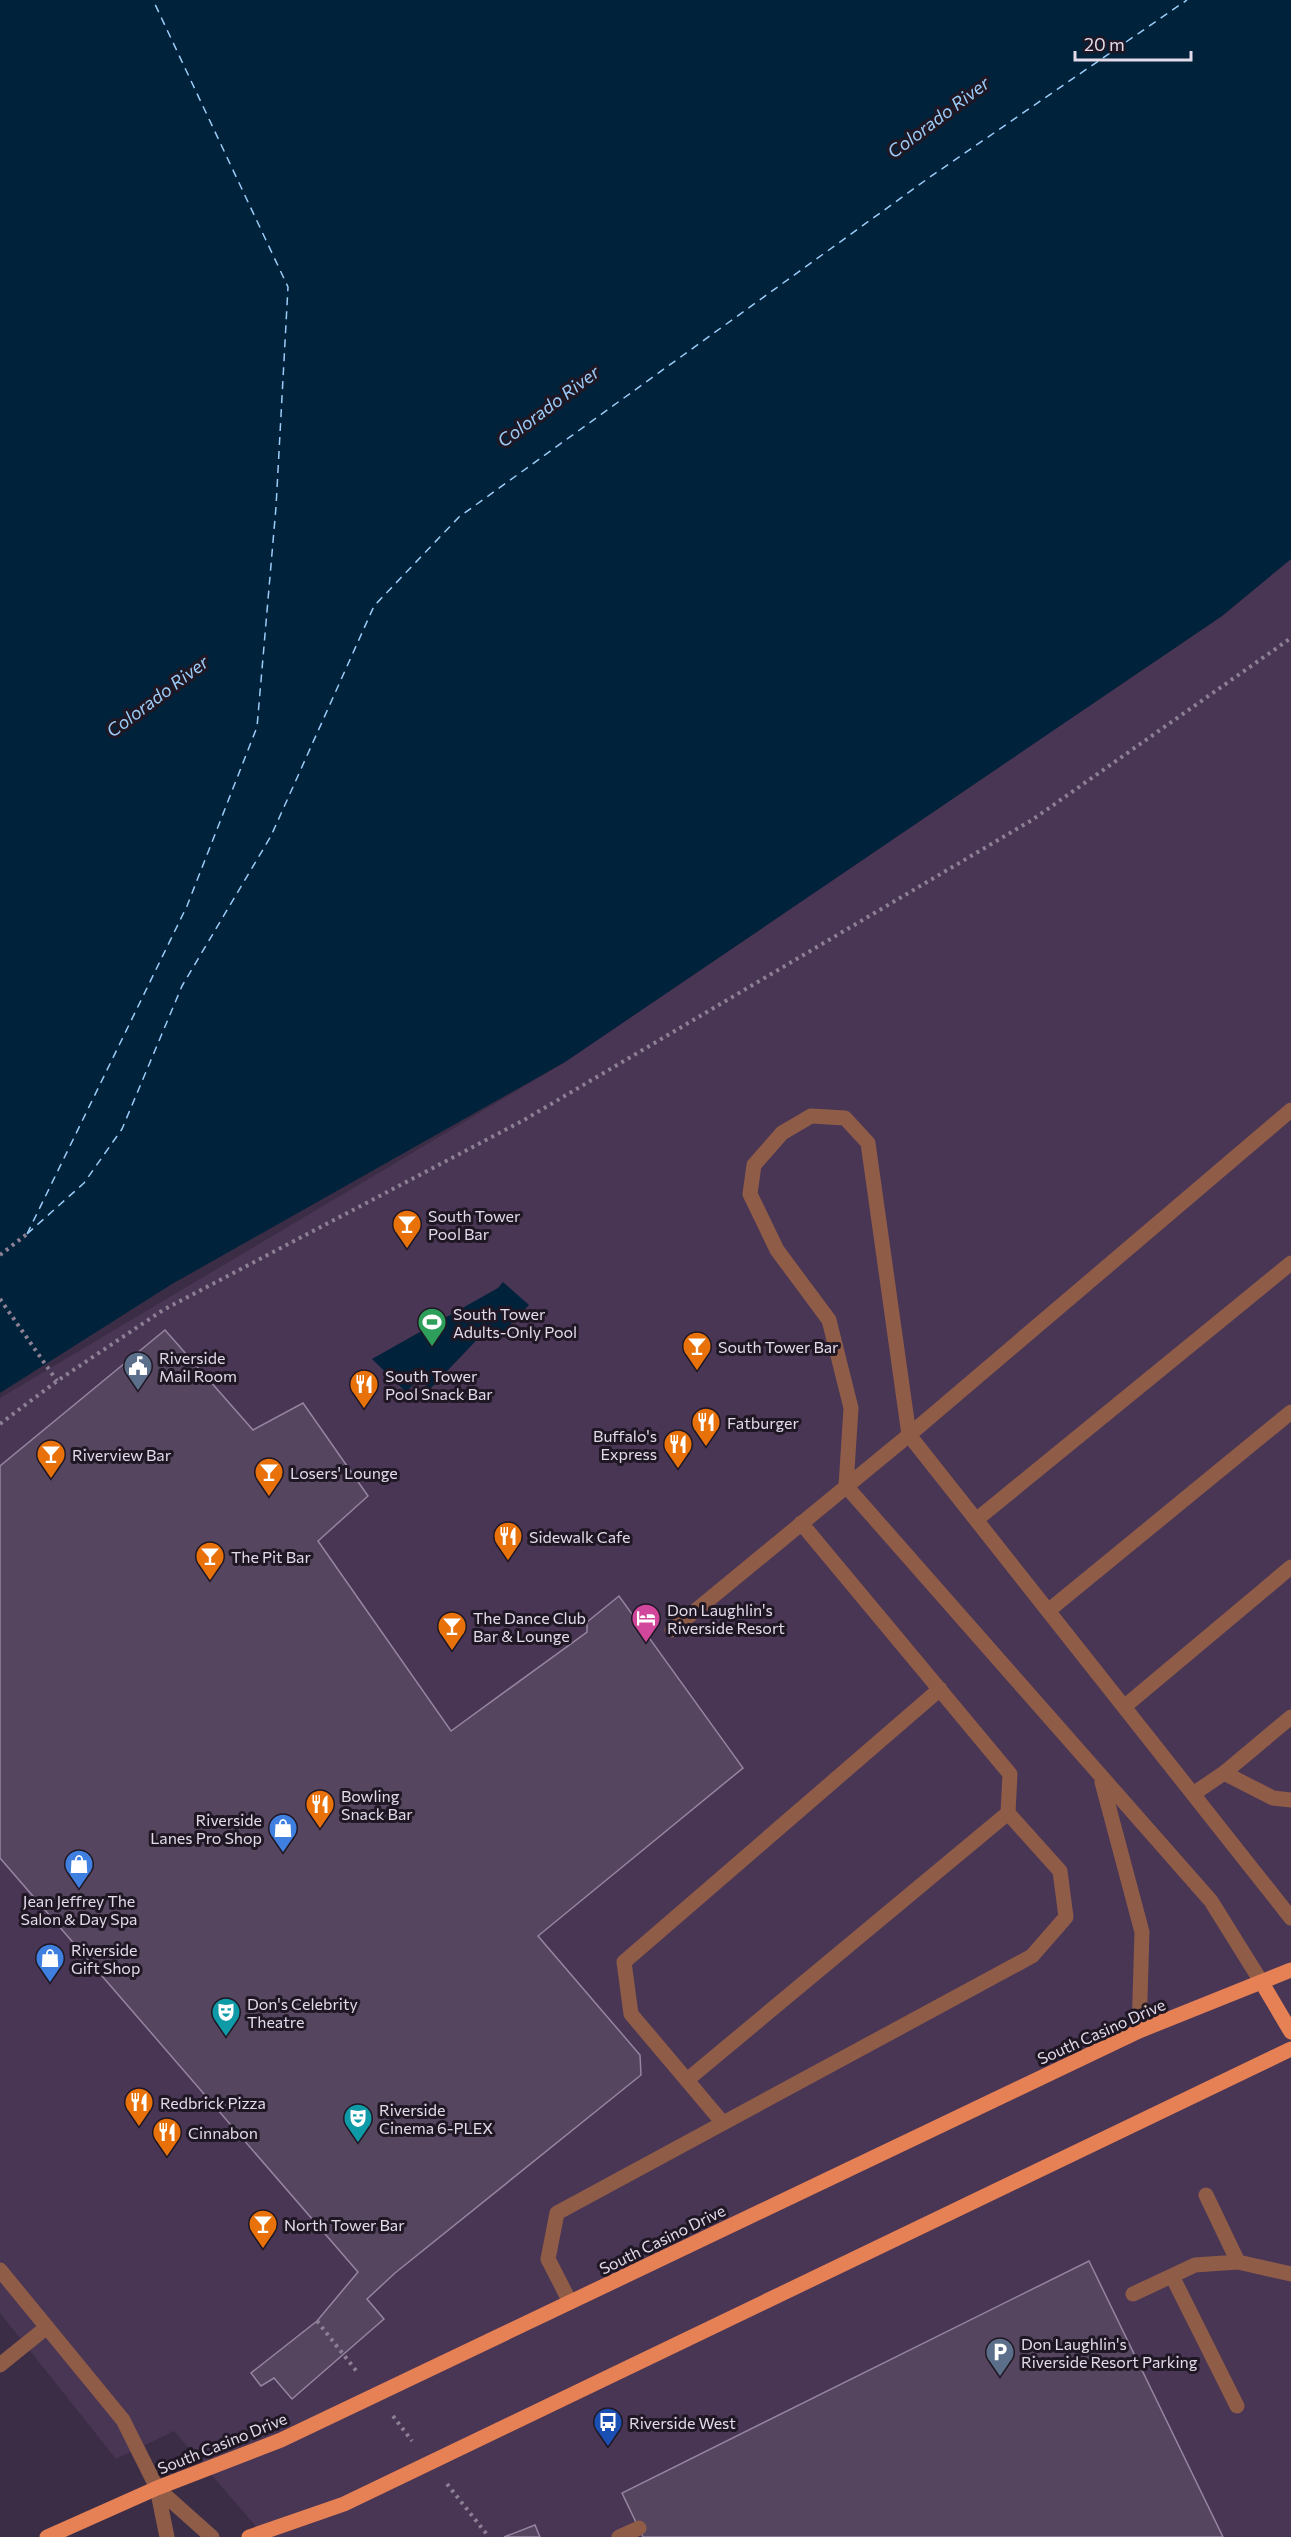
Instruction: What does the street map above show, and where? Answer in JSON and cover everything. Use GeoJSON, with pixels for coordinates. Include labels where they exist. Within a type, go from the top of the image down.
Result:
{"type":"FeatureCollection","features":[{"type":"Feature","properties":{"kind":"main road","name":"South Casino Drive"},"geometry":{"type":"LineString","coordinates":[[47,2537],[157,2488],[281,2440],[1139,2031],[1291,1970]]}},
{"type":"Feature","properties":{"kind":"main road"},"geometry":{"type":"LineString","coordinates":[[1262,1983],[1291,2032]]}},
{"type":"Feature","properties":{"kind":"main road"},"geometry":{"type":"LineString","coordinates":[[249,2537],[344,2504],[1291,2049]]}},
{"type":"Feature","properties":{"kind":"street"},"geometry":{"type":"LineString","coordinates":[[672,1630],[909,1435],[1291,1110]]}},
{"type":"Feature","properties":{"kind":"street"},"geometry":{"type":"LineString","coordinates":[[1262,1983],[1211,1901],[846,1486],[851,1408],[829,1320],[777,1250],[750,1194],[754,1165],[782,1133],[811,1116],[845,1118],[868,1143],[909,1435],[1291,1918]]}},
{"type":"Feature","properties":{"kind":"street"},"geometry":{"type":"LineString","coordinates":[[976,1520],[1291,1263]]}},
{"type":"Feature","properties":{"kind":"street"},"geometry":{"type":"LineString","coordinates":[[1048,1611],[1291,1412]]}},
{"type":"Feature","properties":{"kind":"street"},"geometry":{"type":"LineString","coordinates":[[570,2302],[548,2259],[556,2213],[1032,1956],[1066,1917],[1060,1871],[1008,1814],[1010,1774],[801,1523]]}},
{"type":"Feature","properties":{"kind":"street"},"geometry":{"type":"LineString","coordinates":[[1124,1707],[1291,1567]]}},
{"type":"Feature","properties":{"kind":"street"},"geometry":{"type":"LineString","coordinates":[[723,2123],[631,2014],[624,1962],[940,1689]]}},
{"type":"Feature","properties":{"kind":"street"},"geometry":{"type":"LineString","coordinates":[[1193,1794],[1224,1773],[1291,1717]]}},
{"type":"Feature","properties":{"kind":"street"},"geometry":{"type":"LineString","coordinates":[[1224,1773],[1273,1798],[1291,1800]]}},
{"type":"Feature","properties":{"kind":"street"},"geometry":{"type":"LineString","coordinates":[[1102,1779],[1142,1932],[1139,2031]]}},
{"type":"Feature","properties":{"kind":"street"},"geometry":{"type":"LineString","coordinates":[[687,2080],[1008,1814]]}},
{"type":"Feature","properties":{"kind":"street"},"geometry":{"type":"LineString","coordinates":[[1206,2196],[1238,2262]]}},
{"type":"Feature","properties":{"kind":"street"},"geometry":{"type":"LineString","coordinates":[[1133,2294],[1196,2265],[1238,2262],[1291,2274]]}},
{"type":"Feature","properties":{"kind":"street"},"geometry":{"type":"LineString","coordinates":[[0,2270],[123,2420],[157,2488],[167,2537]]}},
{"type":"Feature","properties":{"kind":"street"},"geometry":{"type":"LineString","coordinates":[[1172,2276],[1237,2406]]}},
{"type":"Feature","properties":{"kind":"street"},"geometry":{"type":"LineString","coordinates":[[0,2365],[48,2327]]}},
{"type":"Feature","properties":{"kind":"street"},"geometry":{"type":"LineString","coordinates":[[157,2488],[212,2537]]}},
{"type":"Feature","properties":{"kind":"street"},"geometry":{"type":"LineString","coordinates":[[619,2537],[639,2528]]}},
{"type":"Feature","properties":{"kind":"path"},"geometry":{"type":"LineString","coordinates":[[0,1424],[57,1381],[163,1310],[524,1120],[1032,820],[1291,638]]}},
{"type":"Feature","properties":{"kind":"path"},"geometry":{"type":"LineString","coordinates":[[0,1255],[27,1234]]}},
{"type":"Feature","properties":{"kind":"path"},"geometry":{"type":"LineString","coordinates":[[0,1299],[57,1381]]}},
{"type":"Feature","properties":{"kind":"path"},"geometry":{"type":"LineString","coordinates":[[317,2322],[362,2378]]}},
{"type":"Feature","properties":{"kind":"path"},"geometry":{"type":"LineString","coordinates":[[392,2415],[414,2443]]}},
{"type":"Feature","properties":{"kind":"path"},"geometry":{"type":"LineString","coordinates":[[444,2481],[489,2537]]}},
{"type":"Feature","properties":{"kind":"shaded area","name":"Don Laughlin's Riverside Resort"},"geometry":{"type":"Polygon","coordinates":[[[1291,559],[1291,2537],[265,2537],[174,2431],[116,2459],[0,2313],[0,1398],[565,1062],[1222,616],[1291,559]]]}},
{"type":"Feature","properties":{"kind":"water","name":"Colorado River"},"geometry":{"type":"Polygon","coordinates":[[[0,0],[1291,0],[1291,559],[1222,616],[565,1062],[172,1284],[0,1393],[0,0]]]}},
{"type":"Feature","properties":{"kind":"water","name":"South Tower Adults-Only Pool"},"geometry":{"type":"Polygon","coordinates":[[[503,1282],[529,1305],[500,1335],[490,1326],[430,1389],[419,1379],[406,1392],[372,1359],[498,1288],[503,1282]]]}},
{"type":"Feature","properties":{"kind":"building","name":"Don Laughlin's Riverside Resort"},"geometry":{"type":"Polygon","coordinates":[[[165,1330],[253,1430],[303,1403],[368,1496],[318,1541],[451,1731],[587,1632],[587,1622],[619,1596],[743,1768],[538,1936],[640,2055],[641,2075],[395,2273],[367,2299],[384,2319],[292,2399],[274,2378],[261,2386],[251,2373],[317,2321],[358,2272],[0,1858],[0,1466],[165,1330]]]}},
{"type":"Feature","properties":{"kind":"building","name":"Don Laughlin's Riverside Resort Parking"},"geometry":{"type":"Polygon","coordinates":[[[1089,2261],[1223,2537],[643,2537],[622,2493],[1089,2261]]]}},
{"type":"Feature","properties":{"kind":"building"},"geometry":{"type":"Polygon","coordinates":[[[535,2525],[540,2537],[504,2537],[535,2525]]]}},
{"type":"Feature","properties":{"kind":"ferry route"},"geometry":{"type":"LineString","coordinates":[[27,1234],[187,906],[257,727],[276,507],[288,287],[153,0]]}},
{"type":"Feature","properties":{"kind":"ferry route"},"geometry":{"type":"LineString","coordinates":[[27,1234],[84,1183],[122,1129],[182,986],[271,836],[374,606],[459,517],[930,177],[1187,0]]}},
{"type":"Feature","properties":{"kind":"place","name":"South Tower Pool Bar"},"geometry":{"type":"Point","coordinates":[407,1250]}},
{"type":"Feature","properties":{"kind":"place","name":"South Tower Adults-Only Pool"},"geometry":{"type":"Point","coordinates":[432,1348]}},
{"type":"Feature","properties":{"kind":"place","name":"South Tower Bar"},"geometry":{"type":"Point","coordinates":[697,1372]}},
{"type":"Feature","properties":{"kind":"place","name":"Riverside Mail Room"},"geometry":{"type":"Point","coordinates":[138,1392]}},
{"type":"Feature","properties":{"kind":"place","name":"South Tower Pool Snack Bar"},"geometry":{"type":"Point","coordinates":[364,1410]}},
{"type":"Feature","properties":{"kind":"place","name":"Fatburger"},"geometry":{"type":"Point","coordinates":[706,1448]}},
{"type":"Feature","properties":{"kind":"place","name":"Buffalo's Express"},"geometry":{"type":"Point","coordinates":[678,1470]}},
{"type":"Feature","properties":{"kind":"place","name":"Riverview Bar"},"geometry":{"type":"Point","coordinates":[51,1480]}},
{"type":"Feature","properties":{"kind":"place","name":"Losers' Lounge"},"geometry":{"type":"Point","coordinates":[269,1498]}},
{"type":"Feature","properties":{"kind":"place","name":"Sidewalk Cafe"},"geometry":{"type":"Point","coordinates":[508,1562]}},
{"type":"Feature","properties":{"kind":"place","name":"The Pit Bar"},"geometry":{"type":"Point","coordinates":[210,1582]}},
{"type":"Feature","properties":{"kind":"place","name":"Don Laughlin's Riverside Resort"},"geometry":{"type":"Point","coordinates":[646,1644]}},
{"type":"Feature","properties":{"kind":"place","name":"The Dance Club Bar & Lounge"},"geometry":{"type":"Point","coordinates":[452,1652]}},
{"type":"Feature","properties":{"kind":"place","name":"Bowling Snack Bar"},"geometry":{"type":"Point","coordinates":[320,1830]}},
{"type":"Feature","properties":{"kind":"place","name":"Riverside Lanes Pro Shop"},"geometry":{"type":"Point","coordinates":[283,1854]}},
{"type":"Feature","properties":{"kind":"place","name":"Jean Jeffrey The Salon & Day Spa"},"geometry":{"type":"Point","coordinates":[79,1890]}},
{"type":"Feature","properties":{"kind":"place","name":"Riverside Gift Shop"},"geometry":{"type":"Point","coordinates":[50,1984]}},
{"type":"Feature","properties":{"kind":"place","name":"Don's Celebrity Theatre"},"geometry":{"type":"Point","coordinates":[226,2038]}},
{"type":"Feature","properties":{"kind":"place","name":"Redbrick Pizza"},"geometry":{"type":"Point","coordinates":[139,2128]}},
{"type":"Feature","properties":{"kind":"place","name":"Riverside Cinema 6-PLEX"},"geometry":{"type":"Point","coordinates":[358,2144]}},
{"type":"Feature","properties":{"kind":"place","name":"Cinnabon"},"geometry":{"type":"Point","coordinates":[167,2158]}},
{"type":"Feature","properties":{"kind":"place","name":"North Tower Bar"},"geometry":{"type":"Point","coordinates":[263,2250]}},
{"type":"Feature","properties":{"kind":"place","name":"Don Laughlin's Riverside Resort Parking"},"geometry":{"type":"Point","coordinates":[1000,2378]}},
{"type":"Feature","properties":{"kind":"place","name":"Riverside West"},"geometry":{"type":"Point","coordinates":[608,2448]}}]}
